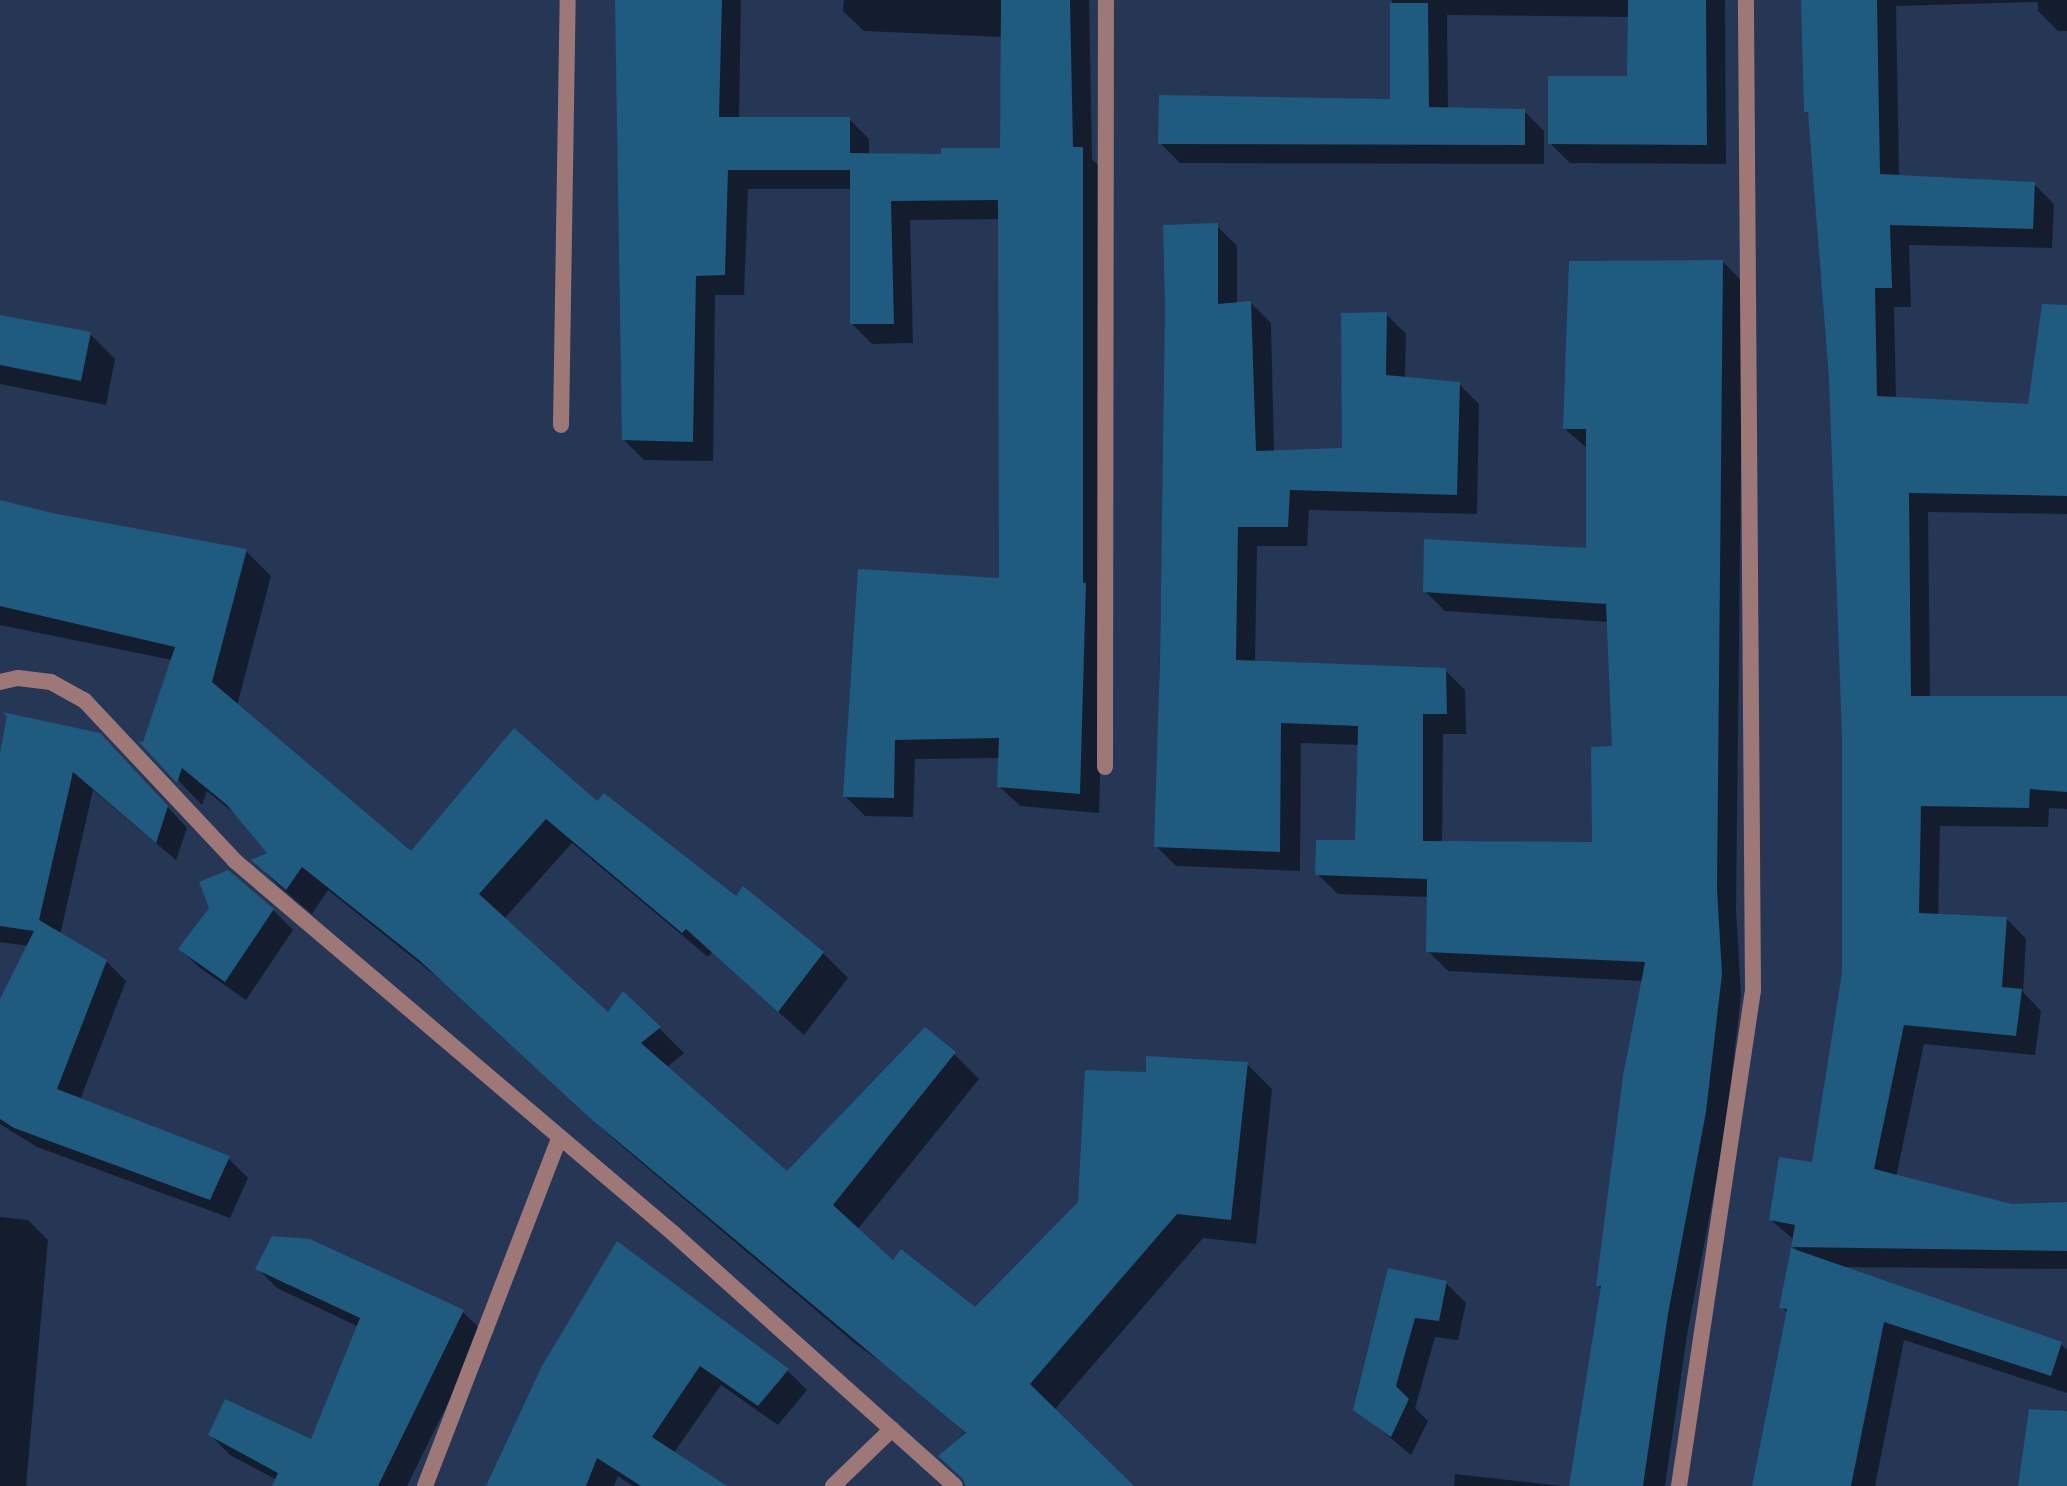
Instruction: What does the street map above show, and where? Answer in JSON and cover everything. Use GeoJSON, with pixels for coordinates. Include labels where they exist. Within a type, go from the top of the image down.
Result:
{"type":"FeatureCollection","features":[{"type":"Feature","properties":{"kind":"street"},"geometry":{"type":"LineString","coordinates":[[561,425],[568,0]]}},
{"type":"Feature","properties":{"kind":"street"},"geometry":{"type":"LineString","coordinates":[[1105,767],[1106,0]]}},
{"type":"Feature","properties":{"kind":"street"},"geometry":{"type":"LineString","coordinates":[[1679,1486],[1753,990],[1746,0]]}},
{"type":"Feature","properties":{"kind":"street"},"geometry":{"type":"LineString","coordinates":[[0,682],[18,678],[51,682],[84,700],[235,861],[560,1137],[955,1486]]}},
{"type":"Feature","properties":{"kind":"street"},"geometry":{"type":"LineString","coordinates":[[425,1486],[560,1137]]}},
{"type":"Feature","properties":{"kind":"street"},"geometry":{"type":"LineString","coordinates":[[833,1486],[892,1429]]}},
{"type":"Feature","properties":{"kind":"building"},"geometry":{"type":"Polygon","coordinates":[[[615,0],[722,0],[719,117],[850,117],[850,170],[728,170],[725,275],[696,276],[693,442],[622,440],[615,0]]]}},
{"type":"Feature","properties":{"kind":"building"},"geometry":{"type":"Polygon","coordinates":[[[1001,0],[1070,0],[1073,147],[1083,147],[1083,583],[1086,583],[1080,794],[997,787],[999,738],[895,740],[894,798],[843,797],[858,569],[999,578],[998,200],[891,201],[894,324],[850,324],[850,153],[941,154],[941,148],[1000,148],[1001,0]]]}},
{"type":"Feature","properties":{"kind":"building"},"geometry":{"type":"Polygon","coordinates":[[[1628,0],[1706,0],[1707,145],[1548,144],[1548,76],[1627,76],[1628,0]]]}},
{"type":"Feature","properties":{"kind":"building"},"geometry":{"type":"Polygon","coordinates":[[[1801,0],[1877,0],[1880,174],[2035,182],[2033,229],[1890,225],[1892,288],[1875,288],[1877,396],[2028,404],[2042,304],[2067,305],[2067,496],[1909,493],[1911,696],[2067,696],[2067,792],[2030,789],[2029,808],[1921,806],[1919,913],[2007,917],[2002,987],[2022,989],[2016,1036],[1904,1025],[1874,1169],[2012,1204],[2067,1202],[2067,1251],[1791,1247],[1795,1225],[1769,1220],[1779,1157],[1812,1162],[1842,973],[1842,736],[1829,378],[1808,112],[1804,112],[1801,0]]]}},
{"type":"Feature","properties":{"kind":"building"},"geometry":{"type":"Polygon","coordinates":[[[1390,3],[1428,3],[1429,107],[1525,109],[1525,145],[1158,144],[1159,95],[1390,99],[1390,3]]]}},
{"type":"Feature","properties":{"kind":"building"},"geometry":{"type":"Polygon","coordinates":[[[1218,223],[1218,304],[1251,301],[1256,451],[1342,448],[1341,313],[1387,312],[1386,375],[1460,382],[1457,495],[1290,490],[1288,527],[1238,527],[1236,660],[1446,668],[1447,714],[1423,714],[1423,841],[1592,842],[1591,747],[1612,746],[1606,604],[1423,592],[1424,539],[1586,548],[1586,429],[1563,429],[1569,261],[1723,260],[1717,889],[1722,974],[1706,1112],[1668,1314],[1643,1486],[1569,1486],[1601,1286],[1596,1286],[1623,1076],[1645,962],[1426,952],[1427,879],[1315,875],[1316,840],[1355,840],[1358,726],[1281,723],[1280,852],[1154,847],[1160,658],[1165,306],[1163,225],[1218,223]]]}},
{"type":"Feature","properties":{"kind":"building"},"geometry":{"type":"Polygon","coordinates":[[[0,315],[91,332],[81,381],[0,365],[0,315]]]}},
{"type":"Feature","properties":{"kind":"building"},"geometry":{"type":"Polygon","coordinates":[[[0,500],[52,513],[247,549],[212,682],[411,851],[514,728],[597,801],[604,793],[736,896],[743,886],[824,952],[778,1012],[686,929],[682,933],[546,819],[479,894],[608,1012],[623,991],[661,1027],[641,1043],[787,1171],[925,1027],[956,1052],[833,1205],[893,1260],[901,1249],[975,1307],[1078,1202],[1085,1070],[1146,1072],[1146,1056],[1248,1062],[1231,1220],[1177,1214],[1030,1384],[1134,1486],[966,1486],[962,1478],[938,1456],[966,1433],[591,1119],[419,960],[302,867],[286,890],[251,860],[267,853],[227,805],[182,768],[177,783],[138,741],[143,742],[175,647],[0,606],[0,500]]]}},
{"type":"Feature","properties":{"kind":"building"},"geometry":{"type":"Polygon","coordinates":[[[2,712],[100,733],[168,806],[156,843],[73,772],[39,920],[107,960],[57,1089],[230,1156],[210,1200],[14,1128],[0,1119],[0,999],[34,931],[0,926],[0,753],[7,716],[2,712]]]}},
{"type":"Feature","properties":{"kind":"building"},"geometry":{"type":"Polygon","coordinates":[[[228,870],[274,909],[225,982],[178,949],[209,908],[199,882],[228,870]]]}},
{"type":"Feature","properties":{"kind":"building"},"geometry":{"type":"Polygon","coordinates":[[[272,1236],[310,1239],[464,1310],[378,1486],[272,1486],[278,1473],[208,1435],[225,1399],[311,1439],[360,1318],[255,1269],[272,1236]]]}},
{"type":"Feature","properties":{"kind":"building"},"geometry":{"type":"Polygon","coordinates":[[[617,1241],[789,1369],[758,1406],[700,1366],[652,1437],[727,1486],[641,1486],[597,1458],[586,1486],[486,1486],[542,1366],[617,1241]]]}},
{"type":"Feature","properties":{"kind":"building"},"geometry":{"type":"Polygon","coordinates":[[[1791,1248],[2062,1342],[2051,1376],[1884,1322],[1851,1486],[1752,1486],[1787,1309],[1779,1308],[1791,1248]]]}},
{"type":"Feature","properties":{"kind":"building"},"geometry":{"type":"Polygon","coordinates":[[[1388,1268],[1447,1281],[1439,1321],[1415,1318],[1396,1386],[1409,1399],[1391,1437],[1353,1410],[1388,1268]]]}},
{"type":"Feature","properties":{"kind":"building"},"geometry":{"type":"Polygon","coordinates":[[[2029,1409],[2067,1411],[2067,1486],[2018,1486],[2029,1409]]]}}]}
